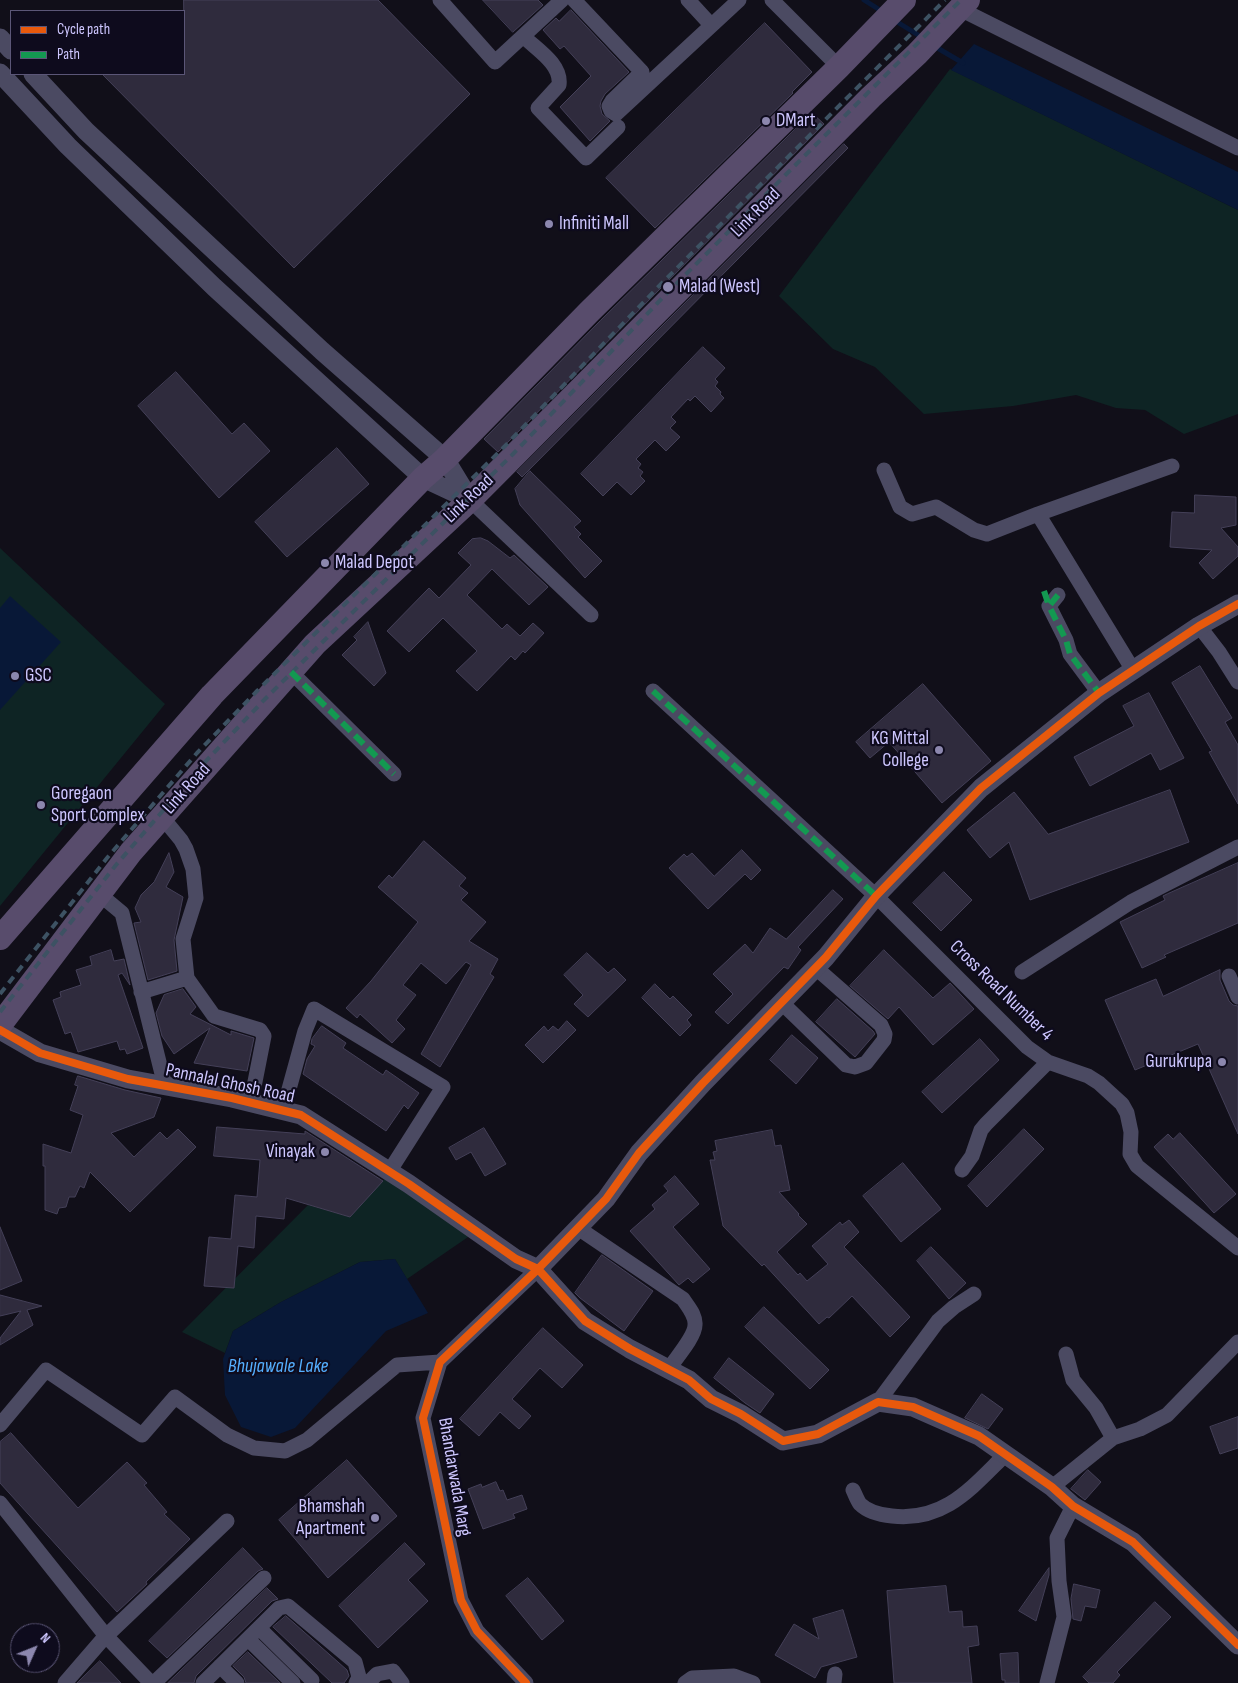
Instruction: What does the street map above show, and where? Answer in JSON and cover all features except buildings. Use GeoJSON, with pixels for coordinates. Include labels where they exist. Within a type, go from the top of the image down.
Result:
{"type":"FeatureCollection","features":[{"type":"Feature","properties":{"kind":"main road"},"geometry":{"type":"LineString","coordinates":[[0,938],[212,695],[422,478],[446,459],[590,311],[840,68],[904,0]]}},
{"type":"Feature","properties":{"kind":"main road","name":"Link Road"},"geometry":{"type":"LineString","coordinates":[[0,1024],[98,893],[162,817],[316,644],[470,500],[957,12]]}},
{"type":"Feature","properties":{"kind":"street"},"geometry":{"type":"LineString","coordinates":[[440,0],[495,62],[562,0]]}},
{"type":"Feature","properties":{"kind":"street"},"geometry":{"type":"LineString","coordinates":[[574,0],[642,72],[612,101],[609,106],[611,111],[616,114],[739,0]]}},
{"type":"Feature","properties":{"kind":"street"},"geometry":{"type":"LineString","coordinates":[[688,0],[711,25]]}},
{"type":"Feature","properties":{"kind":"street"},"geometry":{"type":"LineString","coordinates":[[772,0],[840,68]]}},
{"type":"Feature","properties":{"kind":"street"},"geometry":{"type":"LineString","coordinates":[[957,12],[1238,148]]}},
{"type":"Feature","properties":{"kind":"street"},"geometry":{"type":"LineString","coordinates":[[523,36],[546,57],[559,76],[559,84],[538,108],[586,158],[618,127]]}},
{"type":"Feature","properties":{"kind":"street"},"geometry":{"type":"LineString","coordinates":[[0,38],[10,49]]}},
{"type":"Feature","properties":{"kind":"street"},"geometry":{"type":"LineString","coordinates":[[0,73],[68,146],[214,287],[422,478],[470,500]]}},
{"type":"Feature","properties":{"kind":"street"},"geometry":{"type":"LineString","coordinates":[[34,75],[86,131],[322,351],[446,459],[470,500],[591,615]]}},
{"type":"Feature","properties":{"kind":"street"},"geometry":{"type":"LineString","coordinates":[[68,146],[86,131]]}},
{"type":"Feature","properties":{"kind":"street"},"geometry":{"type":"LineString","coordinates":[[214,287],[233,268]]}},
{"type":"Feature","properties":{"kind":"street"},"geometry":{"type":"LineString","coordinates":[[884,470],[900,507],[912,514],[936,507],[974,530],[987,534],[1172,466]]}},
{"type":"Feature","properties":{"kind":"street"},"geometry":{"type":"LineString","coordinates":[[1038,514],[1133,670]]}},
{"type":"Feature","properties":{"kind":"street"},"geometry":{"type":"LineString","coordinates":[[1050,597],[1070,654],[1099,693]]}},
{"type":"Feature","properties":{"kind":"street"},"geometry":{"type":"LineString","coordinates":[[974,1294],[954,1307],[938,1321],[878,1402],[818,1434],[783,1441],[741,1414],[711,1400],[688,1380],[585,1321],[538,1269],[606,1200],[639,1152],[816,968],[876,896],[981,788],[1099,693],[1199,626],[1238,604]]}},
{"type":"Feature","properties":{"kind":"street"},"geometry":{"type":"LineString","coordinates":[[1199,626],[1219,652],[1238,682]]}},
{"type":"Feature","properties":{"kind":"street"},"geometry":{"type":"LineString","coordinates":[[291,672],[394,774]]}},
{"type":"Feature","properties":{"kind":"street","name":"Cross Road Number 4"},"geometry":{"type":"LineString","coordinates":[[653,691],[876,896],[1027,1047],[1048,1062],[1088,1076],[1099,1082],[1122,1104],[1127,1113],[1131,1132],[1130,1154],[1137,1166],[1238,1248]]}},
{"type":"Feature","properties":{"kind":"street"},"geometry":{"type":"LineString","coordinates":[[162,817],[184,844],[193,870],[196,898],[184,939],[188,978],[214,1016],[260,1030],[264,1036],[251,1102]]}},
{"type":"Feature","properties":{"kind":"street"},"geometry":{"type":"LineString","coordinates":[[1022,972],[1131,902],[1238,847]]}},
{"type":"Feature","properties":{"kind":"street"},"geometry":{"type":"LineString","coordinates":[[98,893],[122,913],[165,1086]]}},
{"type":"Feature","properties":{"kind":"street"},"geometry":{"type":"LineString","coordinates":[[782,1003],[846,1065],[855,1067],[866,1063],[884,1040],[885,1034],[880,1025],[816,968]]}},
{"type":"Feature","properties":{"kind":"street"},"geometry":{"type":"LineString","coordinates":[[1229,976],[1238,997]]}},
{"type":"Feature","properties":{"kind":"street"},"geometry":{"type":"LineString","coordinates":[[142,992],[188,978]]}},
{"type":"Feature","properties":{"kind":"street"},"geometry":{"type":"LineString","coordinates":[[283,1111],[302,1040],[314,1009],[444,1087],[389,1172]]}},
{"type":"Feature","properties":{"kind":"street","name":"Pannalal Ghosh Road"},"geometry":{"type":"LineString","coordinates":[[0,1030],[40,1053],[128,1079],[251,1102],[301,1115],[410,1184],[516,1259],[538,1269]]}},
{"type":"Feature","properties":{"kind":"street"},"geometry":{"type":"LineString","coordinates":[[962,1170],[972,1156],[980,1130],[1048,1062]]}},
{"type":"Feature","properties":{"kind":"street"},"geometry":{"type":"LineString","coordinates":[[578,1228],[683,1300],[692,1311],[696,1324],[693,1333],[668,1370]]}},
{"type":"Feature","properties":{"kind":"street","name":"Bhandarwada Marg"},"geometry":{"type":"LineString","coordinates":[[524,1682],[477,1631],[461,1600],[423,1418],[440,1362],[538,1269]]}},
{"type":"Feature","properties":{"kind":"street"},"geometry":{"type":"LineString","coordinates":[[1052,1487],[1113,1438],[1140,1429],[1167,1415],[1238,1342]]}},
{"type":"Feature","properties":{"kind":"street"},"geometry":{"type":"LineString","coordinates":[[1066,1354],[1073,1380],[1096,1408],[1113,1438]]}},
{"type":"Feature","properties":{"kind":"street"},"geometry":{"type":"LineString","coordinates":[[0,1425],[46,1370],[142,1435],[175,1397],[234,1438],[254,1448],[284,1451],[307,1440],[397,1365],[440,1362]]}},
{"type":"Feature","properties":{"kind":"street"},"geometry":{"type":"LineString","coordinates":[[878,1402],[913,1407],[980,1436],[1052,1487],[1073,1506],[1133,1542],[1238,1645]]}},
{"type":"Feature","properties":{"kind":"street"},"geometry":{"type":"LineString","coordinates":[[853,1490],[860,1504],[878,1514],[904,1517],[927,1513],[950,1504],[974,1487],[1006,1454]]}},
{"type":"Feature","properties":{"kind":"street"},"geometry":{"type":"LineString","coordinates":[[0,1502],[106,1636],[152,1683],[264,1578]]}},
{"type":"Feature","properties":{"kind":"street"},"geometry":{"type":"LineString","coordinates":[[1047,1683],[1064,1617],[1059,1581],[1057,1538],[1073,1506]]}},
{"type":"Feature","properties":{"kind":"street"},"geometry":{"type":"LineString","coordinates":[[65,1683],[106,1636],[227,1521]]}},
{"type":"Feature","properties":{"kind":"street"},"geometry":{"type":"LineString","coordinates":[[209,1681],[220,1666],[279,1608],[288,1606],[355,1662],[359,1677],[356,1683]]}},
{"type":"Feature","properties":{"kind":"street"},"geometry":{"type":"LineString","coordinates":[[259,1628],[312,1680]]}},
{"type":"Feature","properties":{"kind":"street"},"geometry":{"type":"LineString","coordinates":[[248,1639],[293,1683]]}},
{"type":"Feature","properties":{"kind":"street"},"geometry":{"type":"LineString","coordinates":[[220,1666],[237,1683]]}},
{"type":"Feature","properties":{"kind":"street"},"geometry":{"type":"LineString","coordinates":[[368,1683],[377,1674],[392,1671],[402,1683]]}},
{"type":"Feature","properties":{"kind":"street"},"geometry":{"type":"LineString","coordinates":[[685,1683],[692,1678],[734,1676],[753,1683]]}},
{"type":"Feature","properties":{"kind":"green space"},"geometry":{"type":"Polygon","coordinates":[[[950,69],[1238,210],[1238,414],[1184,434],[1145,410],[1116,408],[1076,395],[1013,406],[924,414],[875,367],[833,349],[779,296],[950,69]]]}},
{"type":"Feature","properties":{"kind":"green space","name":"Goregaon Sport Complex"},"geometry":{"type":"Polygon","coordinates":[[[0,548],[165,704],[0,906],[0,548]]]}},
{"type":"Feature","properties":{"kind":"green space"},"geometry":{"type":"Polygon","coordinates":[[[386,1177],[471,1235],[407,1279],[395,1259],[360,1262],[281,1302],[233,1331],[225,1353],[182,1332],[308,1205],[350,1217],[386,1177]]]}},
{"type":"Feature","properties":{"kind":"water"},"geometry":{"type":"Polygon","coordinates":[[[974,44],[1238,172],[1238,210],[951,70],[974,44]]]}},
{"type":"Feature","properties":{"kind":"water","name":"GSC"},"geometry":{"type":"Polygon","coordinates":[[[10,596],[61,642],[0,710],[0,608],[10,596]]]}},
{"type":"Feature","properties":{"kind":"water","name":"Bhujawale Lake"},"geometry":{"type":"Polygon","coordinates":[[[395,1259],[428,1313],[386,1331],[295,1428],[271,1437],[241,1427],[225,1395],[223,1359],[233,1331],[281,1302],[360,1262],[395,1259]]]}},
{"type":"Feature","properties":{"kind":"waterway"},"geometry":{"type":"LineString","coordinates":[[864,0],[883,12]]}},
{"type":"Feature","properties":{"kind":"waterway"},"geometry":{"type":"LineString","coordinates":[[894,20],[923,38]]}},
{"type":"Feature","properties":{"kind":"waterway"},"geometry":{"type":"LineString","coordinates":[[934,46],[963,63]]}},
{"type":"Feature","properties":{"kind":"railway"},"geometry":{"type":"LineString","coordinates":[[0,994],[107,858],[197,753],[257,691],[505,446],[663,282],[945,0]]}},
{"type":"Feature","properties":{"kind":"railway"},"geometry":{"type":"LineString","coordinates":[[0,1012],[116,865],[206,761],[265,699],[513,454],[670,290],[961,0]]}},
{"type":"Feature","properties":{"kind":"marked path"},"geometry":{"type":"LineString","coordinates":[[1044,591],[1049,606]]}},
{"type":"Feature","properties":{"kind":"marked path"},"geometry":{"type":"LineString","coordinates":[[1058,595],[1049,606],[1066,640],[1070,654],[1099,693]]}},
{"type":"Feature","properties":{"kind":"marked path"},"geometry":{"type":"LineString","coordinates":[[291,672],[394,774]]}},
{"type":"Feature","properties":{"kind":"marked path"},"geometry":{"type":"LineString","coordinates":[[653,691],[876,896]]}},
{"type":"Feature","properties":{"kind":"cycle path"},"geometry":{"type":"LineString","coordinates":[[526,1683],[477,1631],[461,1600],[423,1418],[440,1362],[538,1269],[606,1199],[639,1153],[703,1083],[826,957],[876,896],[981,788],[1099,693],[1199,626],[1238,604]]}},
{"type":"Feature","properties":{"kind":"cycle path"},"geometry":{"type":"LineString","coordinates":[[0,1030],[40,1053],[128,1079],[232,1098],[301,1115],[409,1184],[516,1259],[538,1269],[585,1321],[630,1349],[689,1380],[711,1399],[741,1414],[783,1441],[818,1434],[878,1402],[913,1407],[979,1436],[1052,1487],[1073,1506],[1133,1542],[1238,1645]]}},
{"type":"Feature","properties":{"kind":"place","name":"DMart"},"geometry":{"type":"Point","coordinates":[766,121]}},
{"type":"Feature","properties":{"kind":"place","name":"Infiniti Mall"},"geometry":{"type":"Point","coordinates":[549,224]}},
{"type":"Feature","properties":{"kind":"place","name":"Malad (West)"},"geometry":{"type":"Point","coordinates":[668,287]}},
{"type":"Feature","properties":{"kind":"place","name":"Malad Depot"},"geometry":{"type":"Point","coordinates":[325,563]}},
{"type":"Feature","properties":{"kind":"place","name":"GSC"},"geometry":{"type":"Point","coordinates":[15,676]}},
{"type":"Feature","properties":{"kind":"place","name":"KG Mittal College"},"geometry":{"type":"Point","coordinates":[939,750]}},
{"type":"Feature","properties":{"kind":"place","name":"Goregaon Sport Complex"},"geometry":{"type":"Point","coordinates":[41,805]}},
{"type":"Feature","properties":{"kind":"place","name":"Gurukrupa"},"geometry":{"type":"Point","coordinates":[1222,1062]}},
{"type":"Feature","properties":{"kind":"place","name":"Vinayak"},"geometry":{"type":"Point","coordinates":[325,1152]}},
{"type":"Feature","properties":{"kind":"place","name":"Bhamshah Apartment"},"geometry":{"type":"Point","coordinates":[375,1518]}}]}
